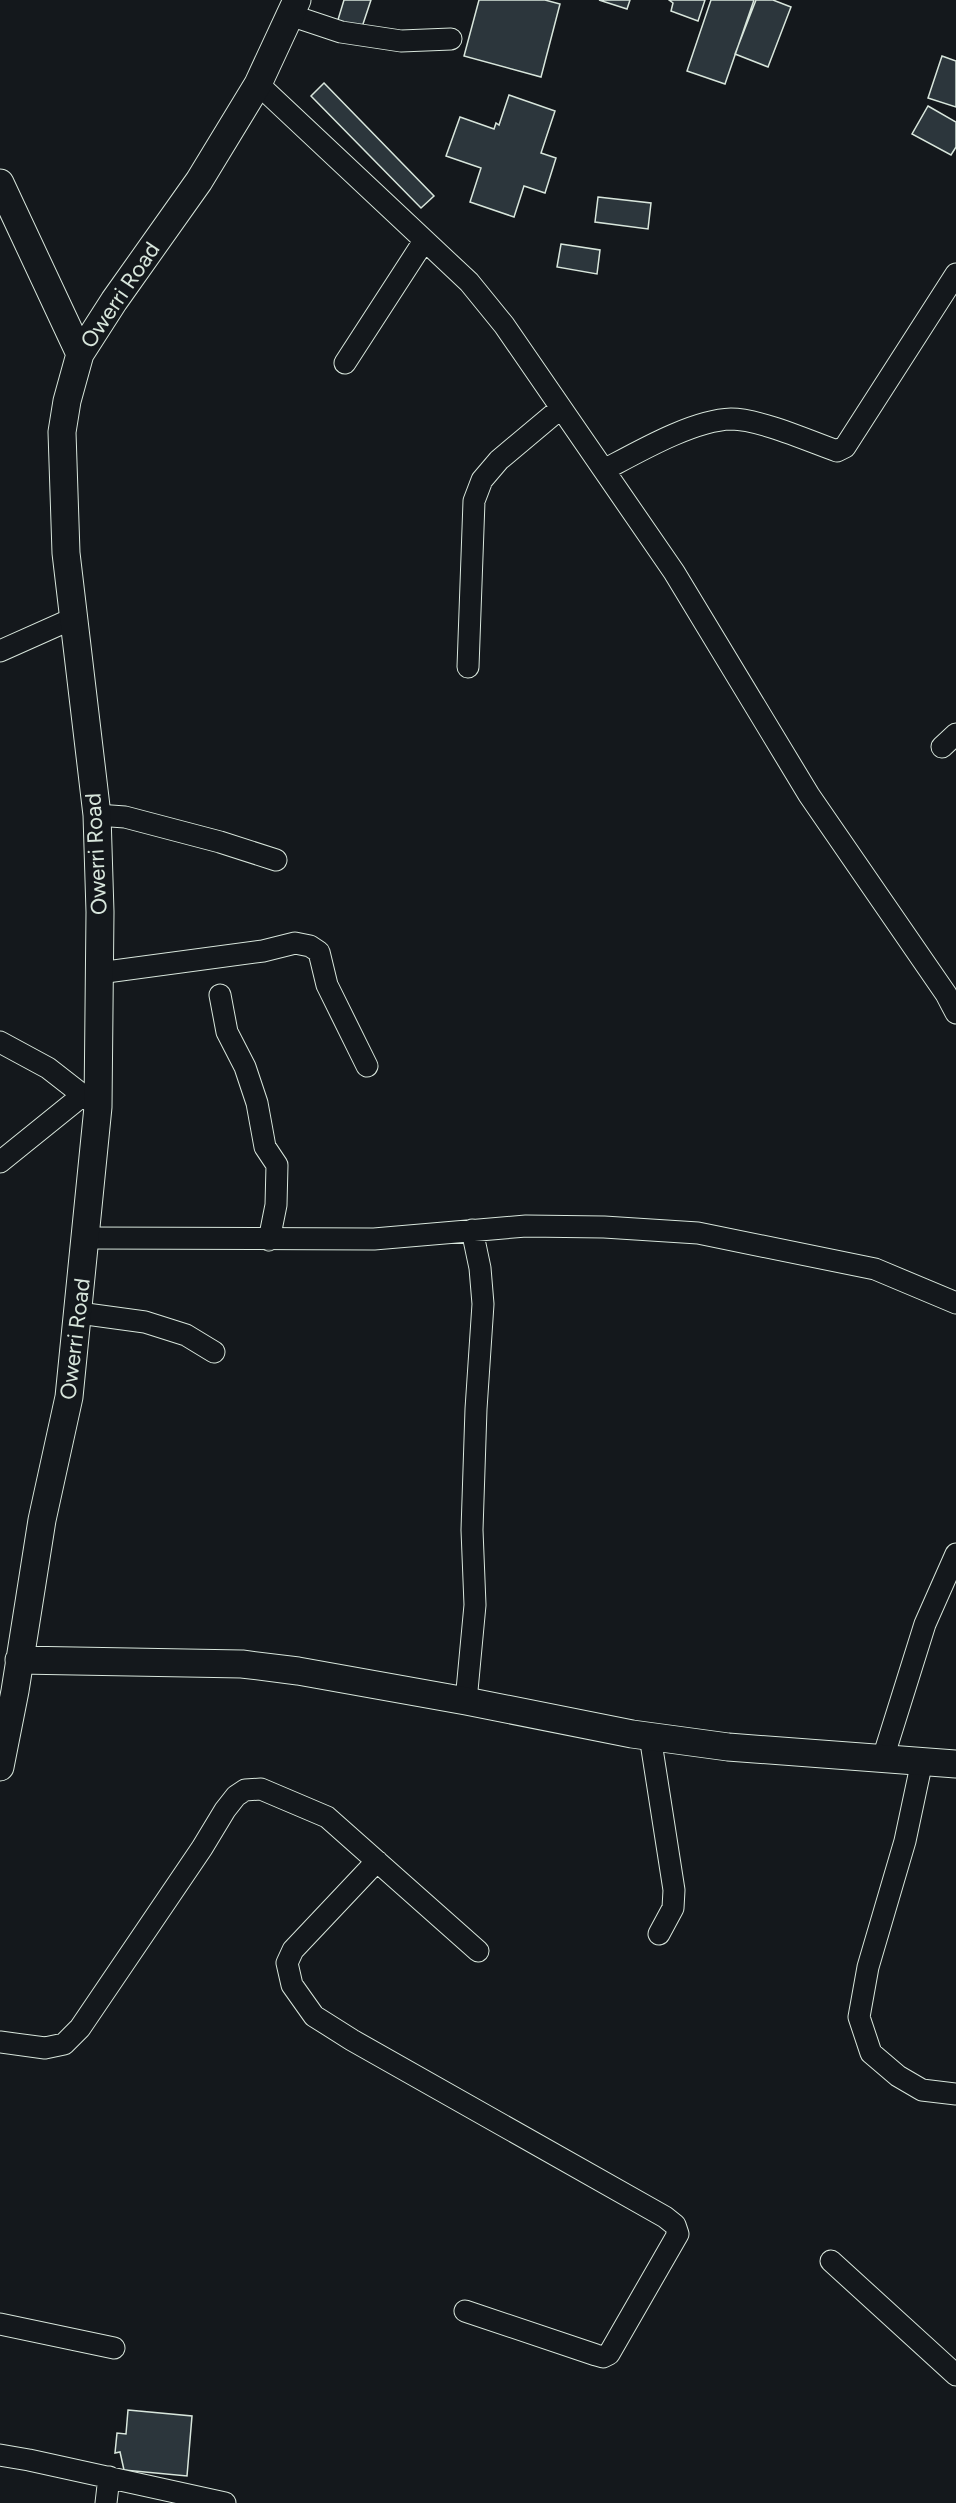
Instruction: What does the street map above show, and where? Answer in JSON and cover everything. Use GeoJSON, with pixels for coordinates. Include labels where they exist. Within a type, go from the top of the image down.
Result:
{"type":"FeatureCollection","features":[{"type":"Feature","properties":{"kind":"main road","name":"Owerri Road"},"geometry":{"type":"LineString","coordinates":[[0,1767],[8,1690],[19,1660],[42,1520],[69,1397],[86,1238],[99,973],[97,815],[66,553],[62,432],[67,401],[80,354],[114,301],[199,181],[258,84],[293,5]]}},
{"type":"Feature","properties":{"kind":"main road"},"geometry":{"type":"LineString","coordinates":[[0,183],[80,354]]}},
{"type":"Feature","properties":{"kind":"main road"},"geometry":{"type":"LineString","coordinates":[[19,1660],[242,1664],[298,1671],[650,1736],[728,1747],[956,1764]]}},
{"type":"Feature","properties":{"kind":"street"},"geometry":{"type":"LineString","coordinates":[[293,5],[341,32],[391,40],[451,39]]}},
{"type":"Feature","properties":{"kind":"street"},"geometry":{"type":"LineString","coordinates":[[258,84],[469,282],[504,325],[674,572],[808,795],[953,1000]]}},
{"type":"Feature","properties":{"kind":"street"},"geometry":{"type":"LineString","coordinates":[[345,363],[424,241]]}},
{"type":"Feature","properties":{"kind":"street"},"geometry":{"type":"LineString","coordinates":[[604,470],[640,450],[700,425],[734,419],[779,430],[837,451],[845,447],[956,274]]}},
{"type":"Feature","properties":{"kind":"street"},"geometry":{"type":"LineString","coordinates":[[468,667],[474,501],[482,480],[499,460],[561,408]]}},
{"type":"Feature","properties":{"kind":"street"},"geometry":{"type":"LineString","coordinates":[[0,651],[74,618]]}},
{"type":"Feature","properties":{"kind":"street"},"geometry":{"type":"LineString","coordinates":[[97,815],[125,817],[220,842],[276,860]]}},
{"type":"Feature","properties":{"kind":"street"},"geometry":{"type":"LineString","coordinates":[[99,973],[263,951],[295,943],[310,946],[319,952],[327,984],[368,1066]]}},
{"type":"Feature","properties":{"kind":"street"},"geometry":{"type":"LineString","coordinates":[[220,995],[227,1032],[245,1067],[254,1094],[265,1147],[277,1165],[276,1205],[269,1240]]}},
{"type":"Feature","properties":{"kind":"street"},"geometry":{"type":"LineString","coordinates":[[0,1042],[48,1068],[91,1101],[0,1162]]}},
{"type":"Feature","properties":{"kind":"street"},"geometry":{"type":"LineString","coordinates":[[86,1238],[374,1239],[548,1226],[698,1233],[875,1269],[956,1303]]}},
{"type":"Feature","properties":{"kind":"street"},"geometry":{"type":"LineString","coordinates":[[466,1701],[475,1605],[472,1530],[476,1408],[483,1304],[480,1268],[472,1230]]}},
{"type":"Feature","properties":{"kind":"street"},"geometry":{"type":"LineString","coordinates":[[79,1312],[145,1322],[186,1335],[214,1352]]}},
{"type":"Feature","properties":{"kind":"street"},"geometry":{"type":"LineString","coordinates":[[883,1758],[925,1624],[956,1554]]}},
{"type":"Feature","properties":{"kind":"street"},"geometry":{"type":"LineString","coordinates":[[650,1736],[674,1890],[673,1908],[659,1935]]}},
{"type":"Feature","properties":{"kind":"street"},"geometry":{"type":"LineString","coordinates":[[922,1761],[904,1841],[868,1966],[859,2017],[871,2053],[898,2076],[922,2090],[956,2094]]}},
{"type":"Feature","properties":{"kind":"street"},"geometry":{"type":"LineString","coordinates":[[0,2042],[45,2048],[64,2044],[80,2028],[202,1848],[225,1810],[236,1796],[245,1790],[261,1789],[327,1817],[478,1951]]}},
{"type":"Feature","properties":{"kind":"street"},"geometry":{"type":"LineString","coordinates":[[377,1862],[293,1950],[287,1963],[292,1985],[314,2016],[665,2217],[675,2225],[678,2234],[609,2354],[596,2355],[465,2311]]}},
{"type":"Feature","properties":{"kind":"street"},"geometry":{"type":"LineString","coordinates":[[831,2261],[956,2375]]}},
{"type":"Feature","properties":{"kind":"street"},"geometry":{"type":"LineString","coordinates":[[0,2324],[114,2348]]}},
{"type":"Feature","properties":{"kind":"street"},"geometry":{"type":"LineString","coordinates":[[0,2455],[225,2503]]}},
{"type":"Feature","properties":{"kind":"street"},"geometry":{"type":"LineString","coordinates":[[106,2503],[109,2477]]}},
{"type":"Feature","properties":{"kind":"building"},"geometry":{"type":"Polygon","coordinates":[[[344,0],[371,0],[361,30],[337,23],[344,0]]]}},
{"type":"Feature","properties":{"kind":"building"},"geometry":{"type":"Polygon","coordinates":[[[479,0],[545,0],[560,4],[541,77],[464,56],[479,0]]]}},
{"type":"Feature","properties":{"kind":"building"},"geometry":{"type":"Polygon","coordinates":[[[599,0],[630,0],[627,9],[599,0]]]}},
{"type":"Feature","properties":{"kind":"building"},"geometry":{"type":"Polygon","coordinates":[[[669,0],[705,0],[698,21],[671,11],[673,3],[669,0]]]}},
{"type":"Feature","properties":{"kind":"building"},"geometry":{"type":"Polygon","coordinates":[[[711,0],[754,0],[725,84],[687,71],[711,0]]]}},
{"type":"Feature","properties":{"kind":"building"},"geometry":{"type":"Polygon","coordinates":[[[756,0],[773,0],[791,7],[768,67],[735,54],[756,0]]]}},
{"type":"Feature","properties":{"kind":"building"},"geometry":{"type":"Polygon","coordinates":[[[942,56],[956,61],[956,107],[928,98],[942,56]]]}},
{"type":"Feature","properties":{"kind":"building"},"geometry":{"type":"Polygon","coordinates":[[[324,83],[434,196],[421,208],[311,96],[324,83]]]}},
{"type":"Feature","properties":{"kind":"building"},"geometry":{"type":"Polygon","coordinates":[[[509,95],[555,111],[541,153],[556,158],[545,193],[524,186],[514,217],[470,202],[481,168],[446,156],[460,117],[494,129],[496,123],[499,125],[509,95]]]}},
{"type":"Feature","properties":{"kind":"building"},"geometry":{"type":"Polygon","coordinates":[[[928,106],[956,122],[956,147],[951,155],[912,134],[928,106]]]}},
{"type":"Feature","properties":{"kind":"building"},"geometry":{"type":"Polygon","coordinates":[[[598,197],[651,203],[648,229],[595,222],[598,197]]]}},
{"type":"Feature","properties":{"kind":"building"},"geometry":{"type":"Polygon","coordinates":[[[561,244],[600,250],[597,274],[557,267],[561,244]]]}},
{"type":"Feature","properties":{"kind":"building"},"geometry":{"type":"Polygon","coordinates":[[[128,2410],[192,2416],[187,2476],[124,2470],[120,2452],[115,2453],[117,2433],[126,2434],[128,2410]]]}}]}
